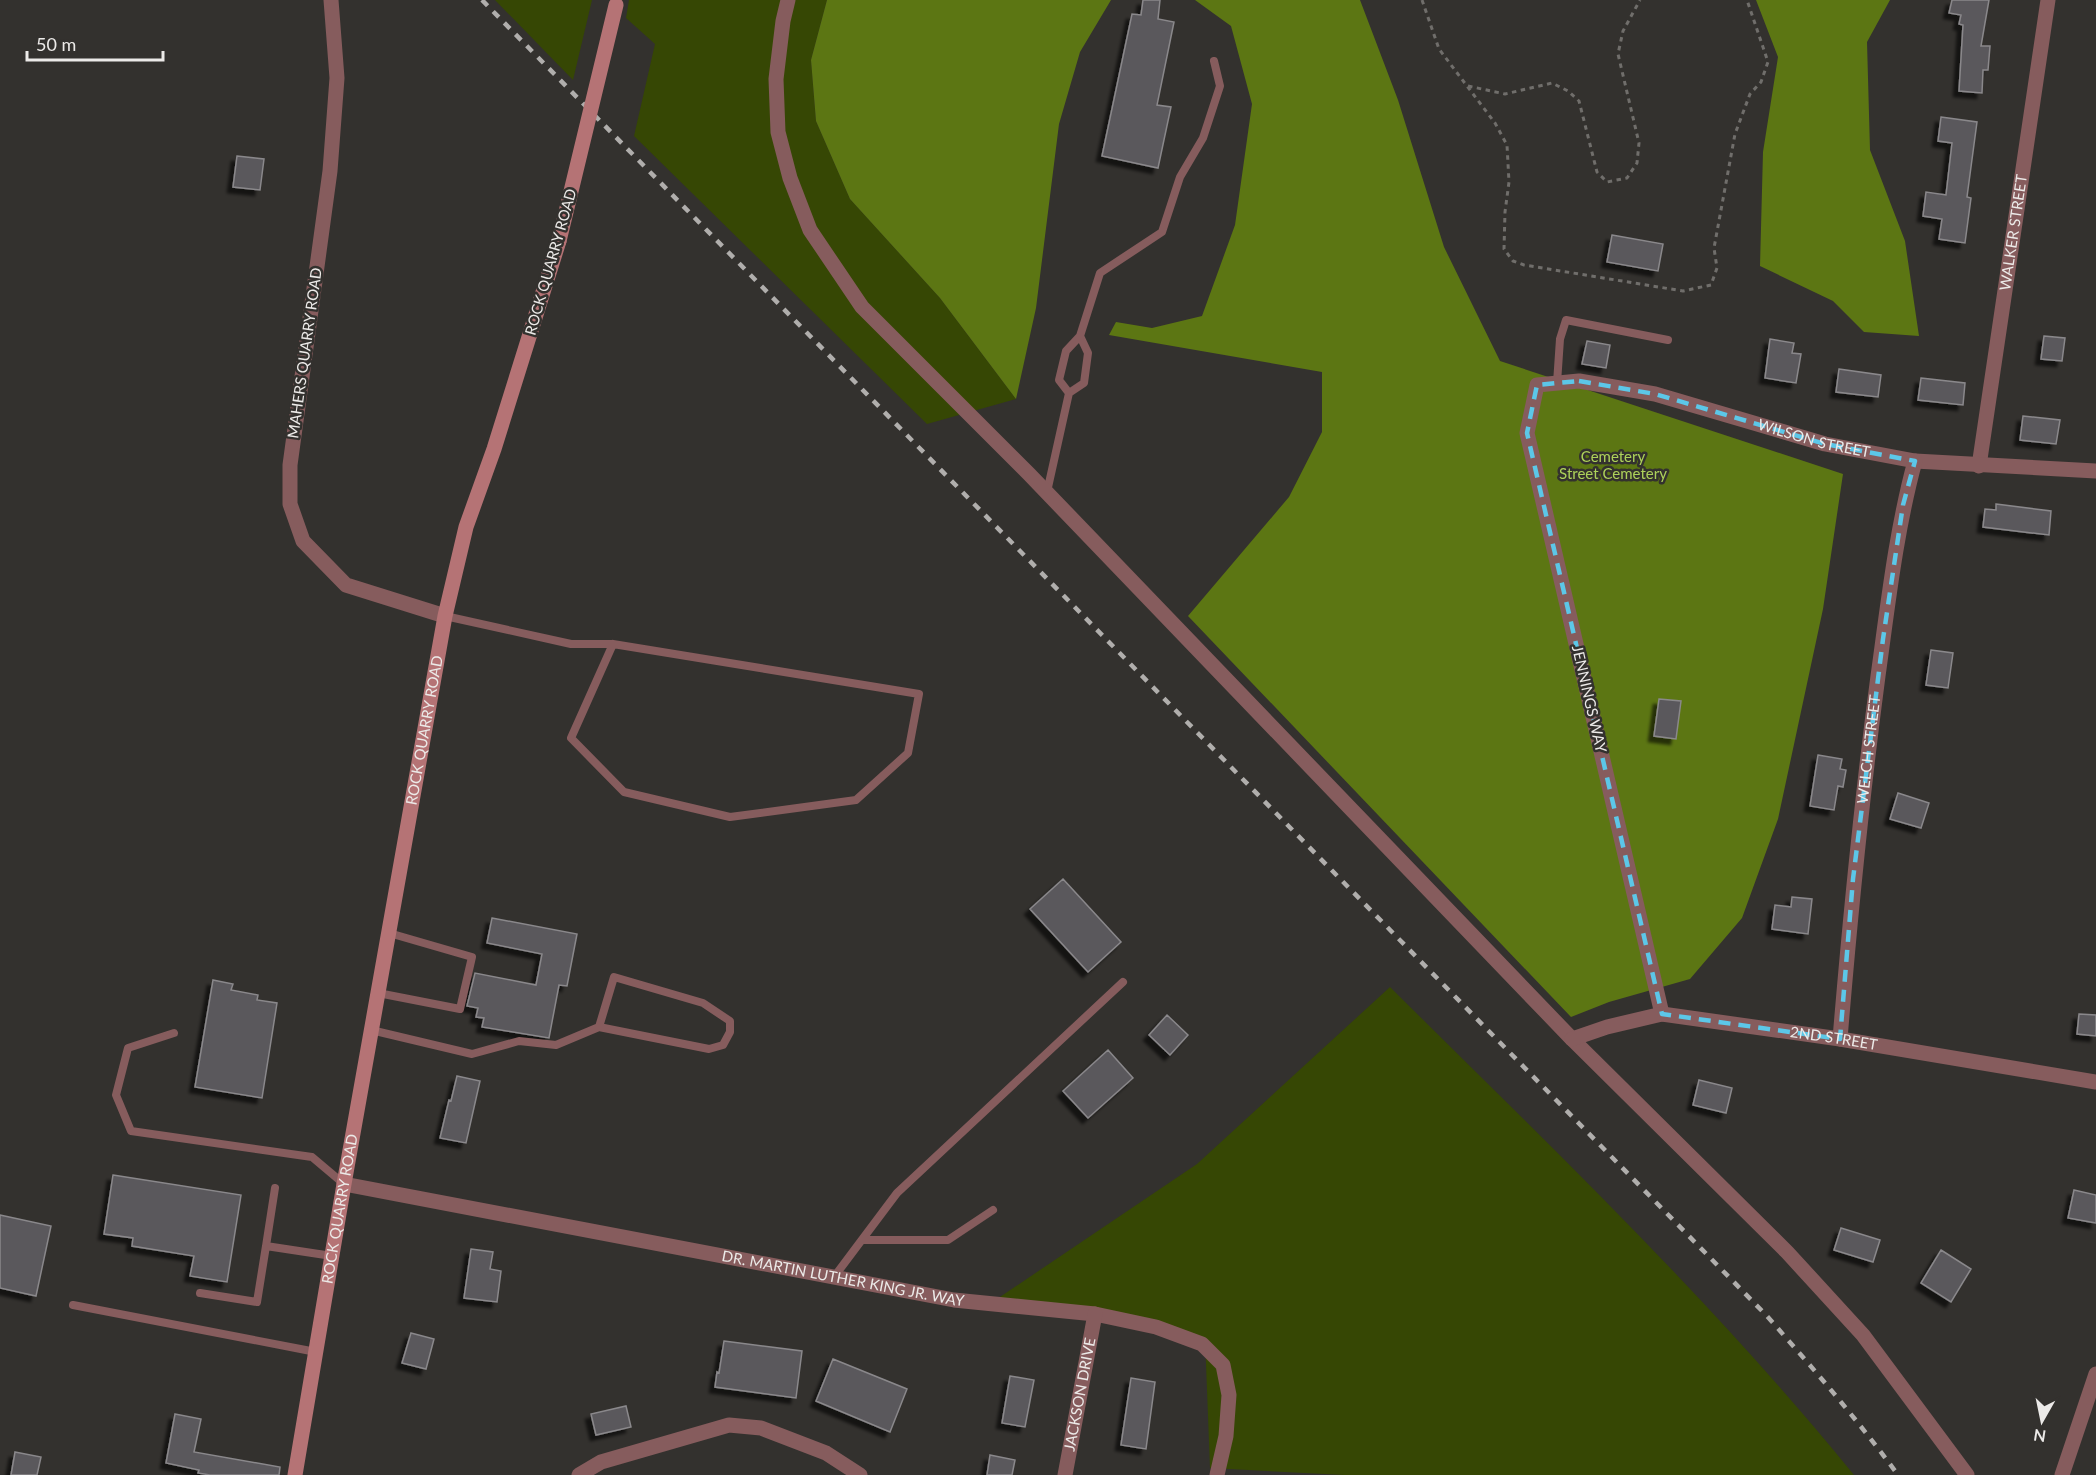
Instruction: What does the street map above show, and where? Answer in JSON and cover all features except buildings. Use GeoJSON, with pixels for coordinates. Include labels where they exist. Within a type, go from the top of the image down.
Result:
{"type":"FeatureCollection","features":[{"type":"Feature","properties":{"kind":"street","name":"MAHERS QUARRY ROAD"},"geometry":{"type":"LineString","coordinates":[[330,0],[337,78],[330,171],[290,465],[290,504],[303,541],[346,585],[445,616]]}},
{"type":"Feature","properties":{"kind":"street"},"geometry":{"type":"LineString","coordinates":[[788,0],[776,79],[778,132],[790,178],[810,230],[862,307],[1047,493],[1572,1039],[1787,1252],[1863,1335],[1966,1475]]}},
{"type":"Feature","properties":{"kind":"street","name":"WALKER STREET"},"geometry":{"type":"LineString","coordinates":[[1979,466],[2048,0]]}},
{"type":"Feature","properties":{"kind":"street","name":"ROCK QUARRY ROAD"},"geometry":{"type":"LineString","coordinates":[[295,1475],[445,616],[466,527],[494,449],[559,241],[616,3]]}},
{"type":"Feature","properties":{"kind":"street","name":"WILSON STREET"},"geometry":{"type":"LineString","coordinates":[[1537,385],[1579,381],[1655,394],[1825,444],[1916,461],[2096,471]]}},
{"type":"Feature","properties":{"kind":"street","name":"JENNINGS WAY"},"geometry":{"type":"LineString","coordinates":[[1537,385],[1527,433],[1662,1014]]}},
{"type":"Feature","properties":{"kind":"street","name":"WELCH STREET"},"geometry":{"type":"LineString","coordinates":[[1840,1039],[1853,879],[1869,746],[1903,505],[1916,461]]}},
{"type":"Feature","properties":{"kind":"street","name":"2ND STREET"},"geometry":{"type":"LineString","coordinates":[[1572,1039],[1607,1027],[1662,1014],[1840,1039],[2096,1082]]}},
{"type":"Feature","properties":{"kind":"street","name":"DR. MARTIN LUTHER KING JR. WAY"},"geometry":{"type":"LineString","coordinates":[[344,1184],[954,1300],[1095,1314],[1156,1327],[1203,1344],[1223,1365],[1229,1395],[1226,1436],[1217,1475]]}},
{"type":"Feature","properties":{"kind":"street","name":"JACKSON DRIVE"},"geometry":{"type":"LineString","coordinates":[[1065,1475],[1095,1314]]}},
{"type":"Feature","properties":{"kind":"street"},"geometry":{"type":"LineString","coordinates":[[2062,1475],[2096,1374]]}},
{"type":"Feature","properties":{"kind":"street"},"geometry":{"type":"LineString","coordinates":[[579,1475],[601,1462],[729,1425],[761,1428],[826,1453],[860,1475]]}},
{"type":"Feature","properties":{"kind":"lane"},"geometry":{"type":"LineString","coordinates":[[1069,393],[1059,380],[1066,351],[1080,336],[1100,273],[1162,232],[1180,177],[1203,138],[1220,86],[1214,61]]}},
{"type":"Feature","properties":{"kind":"lane"},"geometry":{"type":"LineString","coordinates":[[1557,383],[1560,339],[1566,320],[1668,340]]}},
{"type":"Feature","properties":{"kind":"lane"},"geometry":{"type":"LineString","coordinates":[[1047,493],[1069,393],[1084,383],[1088,353],[1080,336]]}},
{"type":"Feature","properties":{"kind":"lane"},"geometry":{"type":"LineString","coordinates":[[445,616],[571,644],[613,644],[919,694],[908,753],[856,800],[730,818],[624,792],[571,738],[613,644]]}},
{"type":"Feature","properties":{"kind":"lane"},"geometry":{"type":"LineString","coordinates":[[378,993],[460,1009],[472,957],[388,933]]}},
{"type":"Feature","properties":{"kind":"lane"},"geometry":{"type":"LineString","coordinates":[[371,1030],[472,1054],[519,1041],[556,1045],[599,1027],[709,1049],[723,1045],[730,1032],[730,1021],[704,1003],[614,977],[599,1027]]}},
{"type":"Feature","properties":{"kind":"lane"},"geometry":{"type":"LineString","coordinates":[[834,1277],[897,1193],[1123,982]]}},
{"type":"Feature","properties":{"kind":"lane"},"geometry":{"type":"LineString","coordinates":[[174,1033],[128,1048],[116,1095],[131,1131],[312,1157],[344,1184]]}},
{"type":"Feature","properties":{"kind":"lane"},"geometry":{"type":"LineString","coordinates":[[201,1293],[257,1302],[275,1188]]}},
{"type":"Feature","properties":{"kind":"lane"},"geometry":{"type":"LineString","coordinates":[[862,1240],[948,1240],[993,1210]]}},
{"type":"Feature","properties":{"kind":"lane"},"geometry":{"type":"LineString","coordinates":[[266,1246],[332,1256]]}},
{"type":"Feature","properties":{"kind":"lane"},"geometry":{"type":"LineString","coordinates":[[73,1305],[316,1352]]}},
{"type":"Feature","properties":{"kind":"path"},"geometry":{"type":"LineString","coordinates":[[1422,0],[1439,49],[1495,123],[1507,145],[1509,182],[1504,249],[1513,261],[1524,265],[1683,291],[1711,285],[1717,268],[1714,248],[1735,134],[1750,94],[1761,82],[1768,62],[1748,0]]}},
{"type":"Feature","properties":{"kind":"path"},"geometry":{"type":"LineString","coordinates":[[1467,86],[1505,94],[1552,83],[1568,91],[1579,101],[1597,172],[1607,182],[1628,178],[1637,163],[1639,143],[1618,54],[1623,31],[1640,0]]}},
{"type":"Feature","properties":{"kind":"highlighted area"},"geometry":{"type":"Polygon","coordinates":[[[1579,381],[1655,394],[1825,444],[1915,461],[1903,505],[1883,639],[1853,879],[1840,1039],[1662,1014],[1527,433],[1537,385],[1579,381]]]}},
{"type":"Feature","properties":{"kind":"green space"},"geometry":{"type":"Polygon","coordinates":[[[495,0],[592,0],[573,80],[495,0]]]}},
{"type":"Feature","properties":{"kind":"green space"},"geometry":{"type":"Polygon","coordinates":[[[629,0],[827,0],[811,60],[816,121],[850,199],[940,298],[1016,399],[927,424],[634,136],[655,44],[626,18],[629,0]]]}},
{"type":"Feature","properties":{"kind":"green space"},"geometry":{"type":"Polygon","coordinates":[[[827,0],[1111,0],[1080,52],[1059,124],[1036,308],[1016,399],[940,298],[850,199],[816,121],[811,60],[827,0]]]}},
{"type":"Feature","properties":{"kind":"green space","name":"Cemetery Street Cemetery"},"geometry":{"type":"Polygon","coordinates":[[[1195,0],[1360,0],[1398,100],[1444,247],[1500,361],[1843,474],[1823,609],[1778,819],[1742,918],[1690,979],[1609,1002],[1571,1017],[1188,616],[1289,497],[1322,432],[1322,372],[1109,335],[1116,322],[1152,328],[1202,316],[1235,225],[1252,104],[1231,26],[1195,0]]]}},
{"type":"Feature","properties":{"kind":"green space"},"geometry":{"type":"Polygon","coordinates":[[[1756,0],[1890,0],[1867,42],[1870,150],[1905,241],[1919,336],[1864,332],[1833,301],[1760,266],[1763,152],[1778,57],[1756,0]]]}},
{"type":"Feature","properties":{"kind":"green space"},"geometry":{"type":"Polygon","coordinates":[[[1390,987],[1570,1165],[1687,1286],[1800,1411],[1854,1475],[1344,1475],[1210,1468],[1205,1338],[997,1299],[1197,1164],[1390,987]]]}},
{"type":"Feature","properties":{"kind":"railway"},"geometry":{"type":"LineString","coordinates":[[482,0],[1766,1315],[1834,1393],[1898,1475]]}}]}
